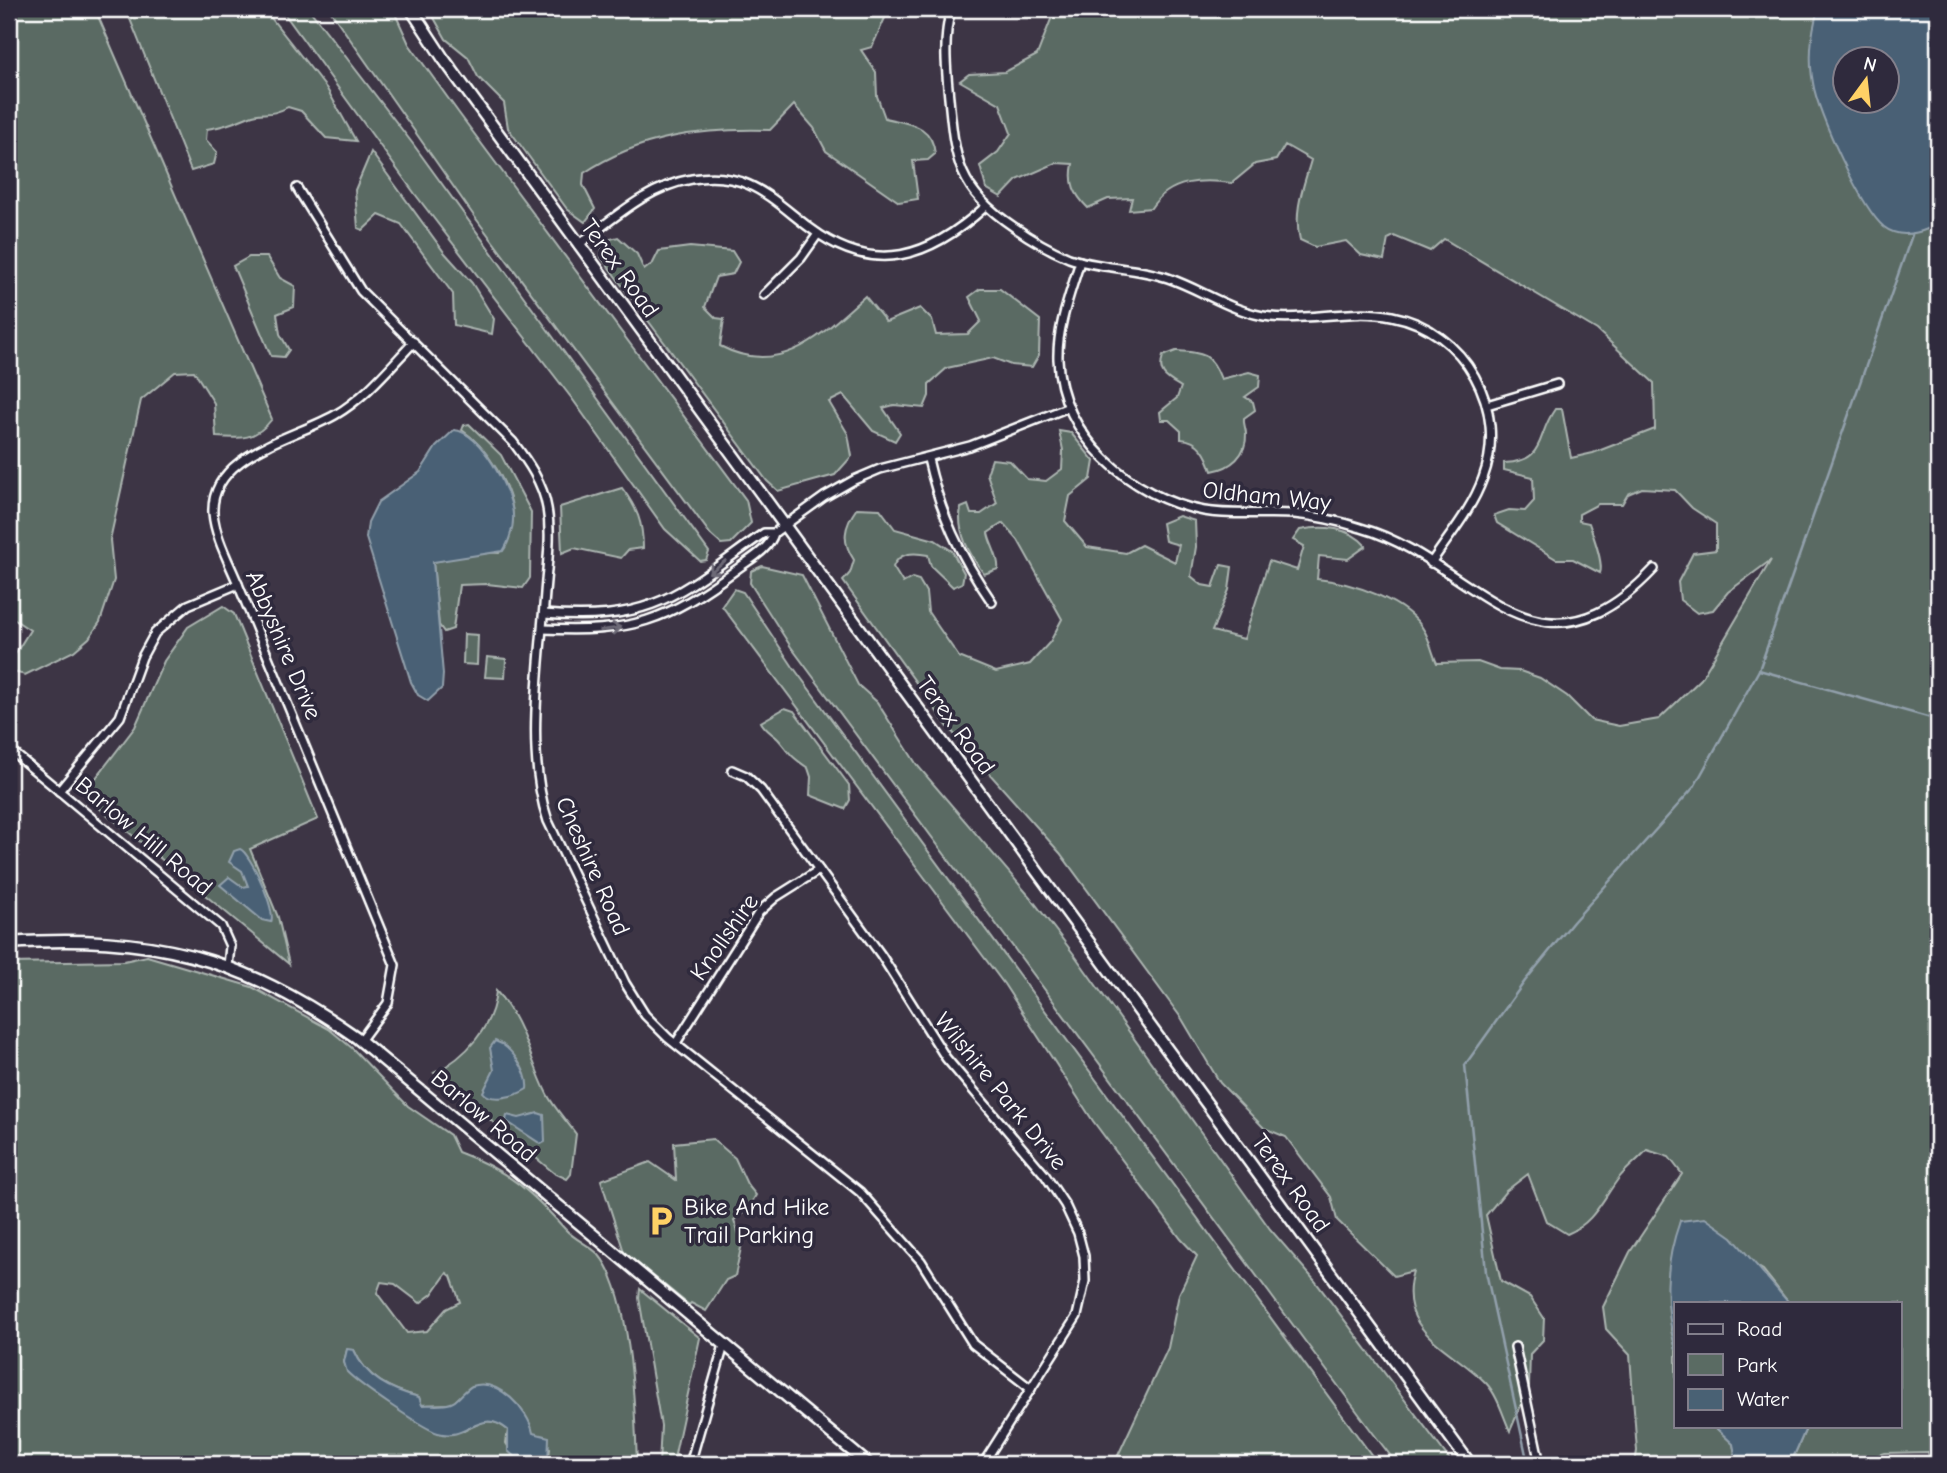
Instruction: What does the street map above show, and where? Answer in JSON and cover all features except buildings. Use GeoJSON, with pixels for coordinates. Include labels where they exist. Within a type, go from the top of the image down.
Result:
{"type":"FeatureCollection","features":[{"type":"Feature","properties":{"kind":"main road","name":"Terex Road"},"geometry":{"type":"LineString","coordinates":[[411,9],[443,58],[578,245],[1470,1464]]}},
{"type":"Feature","properties":{"kind":"main road","name":"Barlow Road"},"geometry":{"type":"LineString","coordinates":[[9,943],[69,939],[132,943],[175,950],[228,966],[289,993],[360,1041],[868,1464]]}},
{"type":"Feature","properties":{"kind":"street"},"geometry":{"type":"LineString","coordinates":[[951,9],[945,54],[953,142],[963,176],[985,207],[1039,243],[1080,261],[1168,278],[1231,307],[1270,317],[1368,314],[1416,323],[1444,340],[1463,358],[1475,376],[1486,405],[1491,443],[1483,479],[1431,563]]}},
{"type":"Feature","properties":{"kind":"street"},"geometry":{"type":"LineString","coordinates":[[578,245],[646,196],[679,182],[707,178],[734,181],[758,189],[783,204],[818,234],[857,252],[881,256],[905,255],[946,240],[985,207]]}},
{"type":"Feature","properties":{"kind":"street","name":"Cheshire Road"},"geometry":{"type":"LineString","coordinates":[[297,188],[361,291],[513,442],[542,489],[550,545],[536,747],[541,800],[637,1004],[676,1043],[866,1197],[921,1261],[973,1344],[1031,1389]]}},
{"type":"Feature","properties":{"kind":"street"},"geometry":{"type":"LineString","coordinates":[[764,295],[801,258],[818,234]]}},
{"type":"Feature","properties":{"kind":"street","name":"Oldham Way"},"geometry":{"type":"LineString","coordinates":[[1080,261],[1061,328],[1058,356],[1069,407],[1087,438],[1109,463],[1136,485],[1171,502],[1207,512],[1326,519],[1381,535],[1515,615],[1549,621],[1574,620],[1599,612],[1627,596],[1654,569]]}},
{"type":"Feature","properties":{"kind":"street","name":"Abbyshire Drive"},"geometry":{"type":"LineString","coordinates":[[360,1041],[388,1003],[396,965],[215,527],[213,511],[215,493],[227,471],[240,461],[335,415],[357,401],[414,342]]}},
{"type":"Feature","properties":{"kind":"street"},"geometry":{"type":"LineString","coordinates":[[1486,405],[1557,384]]}},
{"type":"Feature","properties":{"kind":"street"},"geometry":{"type":"LineString","coordinates":[[544,614],[580,617],[640,610],[692,586],[764,533],[774,533],[854,480],[1002,434],[1069,407]]}},
{"type":"Feature","properties":{"kind":"street"},"geometry":{"type":"LineString","coordinates":[[928,459],[939,504],[953,540],[992,602]]}},
{"type":"Feature","properties":{"kind":"street"},"geometry":{"type":"LineString","coordinates":[[543,629],[602,630],[666,616],[700,597],[772,541],[774,533]]}},
{"type":"Feature","properties":{"kind":"street"},"geometry":{"type":"LineString","coordinates":[[59,791],[120,717],[142,657],[155,633],[188,605],[238,584]]}},
{"type":"Feature","properties":{"kind":"street"},"geometry":{"type":"LineString","coordinates":[[692,586],[700,597]]}},
{"type":"Feature","properties":{"kind":"street"},"geometry":{"type":"LineString","coordinates":[[640,610],[643,623]]}},
{"type":"Feature","properties":{"kind":"street","name":"Barlow Hill Road"},"geometry":{"type":"LineString","coordinates":[[9,749],[221,926],[230,946],[228,966]]}},
{"type":"Feature","properties":{"kind":"street","name":"Wilshire Park Drive"},"geometry":{"type":"LineString","coordinates":[[732,770],[746,776],[761,790],[881,955],[936,1045],[1027,1151],[1075,1224],[1084,1256],[1082,1300],[1071,1329],[983,1464]]}},
{"type":"Feature","properties":{"kind":"street","name":"Knollshire"},"geometry":{"type":"LineString","coordinates":[[676,1043],[759,912],[776,897],[820,870]]}},
{"type":"Feature","properties":{"kind":"street"},"geometry":{"type":"LineString","coordinates":[[690,1464],[724,1345]]}},
{"type":"Feature","properties":{"kind":"street"},"geometry":{"type":"LineString","coordinates":[[1515,1348],[1540,1464]]}},
{"type":"Feature","properties":{"kind":"green space"},"geometry":{"type":"Polygon","coordinates":[[[9,9],[95,9],[272,419],[260,431],[247,437],[216,437],[214,403],[194,371],[175,372],[141,400],[110,540],[114,580],[100,622],[89,638],[74,651],[25,675],[9,671],[9,664],[30,630],[9,616],[9,9]]]}},
{"type":"Feature","properties":{"kind":"green space"},"geometry":{"type":"Polygon","coordinates":[[[126,9],[264,9],[327,89],[356,141],[326,138],[301,111],[288,107],[207,129],[206,140],[217,152],[214,164],[191,171],[126,9]]]}},
{"type":"Feature","properties":{"kind":"green space"},"geometry":{"type":"Polygon","coordinates":[[[281,9],[309,9],[413,144],[709,552],[706,560],[700,561],[665,529],[573,400],[415,194],[281,9]]]}},
{"type":"Feature","properties":{"kind":"green space"},"geometry":{"type":"Polygon","coordinates":[[[329,9],[393,9],[409,44],[746,500],[751,523],[731,543],[721,544],[711,535],[474,216],[329,9]]]}},
{"type":"Feature","properties":{"kind":"green space"},"geometry":{"type":"Polygon","coordinates":[[[429,9],[889,9],[872,47],[861,50],[876,72],[877,96],[885,118],[911,124],[924,131],[933,144],[935,154],[928,160],[913,161],[918,199],[899,202],[826,151],[814,128],[794,105],[770,130],[674,136],[650,142],[606,160],[584,173],[583,185],[595,209],[585,222],[567,209],[508,128],[504,103],[478,77],[468,57],[446,39],[429,9]]]}},
{"type":"Feature","properties":{"kind":"green space"},"geometry":{"type":"Polygon","coordinates":[[[1055,9],[1938,9],[1938,1464],[1931,1464],[1928,1452],[1884,1453],[1852,1464],[1777,1464],[1793,1458],[1806,1428],[1902,1428],[1902,1302],[1788,1302],[1763,1270],[1680,1221],[1671,1330],[1674,1342],[1674,1428],[1716,1428],[1733,1444],[1737,1464],[1635,1464],[1637,1451],[1630,1355],[1606,1329],[1603,1307],[1630,1252],[1682,1174],[1669,1157],[1647,1150],[1619,1178],[1591,1217],[1567,1234],[1546,1221],[1528,1174],[1506,1191],[1486,1215],[1501,1281],[1530,1297],[1544,1318],[1543,1340],[1530,1354],[1529,1387],[1510,1431],[1497,1400],[1486,1383],[1430,1337],[1419,1324],[1412,1310],[1410,1292],[1413,1271],[1394,1276],[1337,1220],[1331,1197],[1286,1137],[1264,1128],[1220,1083],[1182,1019],[1060,853],[948,727],[843,581],[850,573],[854,560],[846,540],[849,521],[857,508],[880,509],[895,529],[935,540],[952,551],[964,573],[962,583],[953,587],[931,566],[928,555],[917,554],[907,554],[899,558],[893,567],[903,583],[912,578],[919,580],[926,592],[928,612],[959,657],[996,672],[1030,664],[1050,642],[1062,619],[1018,540],[1003,523],[988,533],[998,560],[998,569],[984,574],[962,534],[961,508],[968,505],[971,514],[981,514],[997,503],[987,474],[992,459],[1010,461],[1027,479],[1046,481],[1062,469],[1063,450],[1059,431],[1071,433],[1094,461],[1091,479],[1070,496],[1065,521],[1087,547],[1126,553],[1141,545],[1175,562],[1179,545],[1165,541],[1162,523],[1179,516],[1195,521],[1196,547],[1191,576],[1202,585],[1213,587],[1221,565],[1232,567],[1229,590],[1212,631],[1244,639],[1269,561],[1297,570],[1304,546],[1293,540],[1300,530],[1336,529],[1352,535],[1366,546],[1348,559],[1319,556],[1317,579],[1361,589],[1406,611],[1425,632],[1437,663],[1478,662],[1500,670],[1520,671],[1540,678],[1567,696],[1591,720],[1619,726],[1659,719],[1701,679],[1771,560],[1728,592],[1713,610],[1697,613],[1680,600],[1678,582],[1693,553],[1716,550],[1716,524],[1692,508],[1675,490],[1642,488],[1628,494],[1622,504],[1598,504],[1579,514],[1579,521],[1589,523],[1599,556],[1600,573],[1573,559],[1556,559],[1497,523],[1494,515],[1509,510],[1525,511],[1534,501],[1533,477],[1504,470],[1504,463],[1527,458],[1534,452],[1555,409],[1562,409],[1571,458],[1593,453],[1655,429],[1654,383],[1597,330],[1444,239],[1430,251],[1394,236],[1388,239],[1384,260],[1361,255],[1346,241],[1315,247],[1300,240],[1298,210],[1311,160],[1285,145],[1276,160],[1255,164],[1232,183],[1209,181],[1177,186],[1167,191],[1151,208],[1129,210],[1132,198],[1108,199],[1088,208],[1074,188],[1073,164],[1056,163],[1017,180],[1001,197],[986,188],[980,166],[998,152],[1011,133],[1000,104],[960,81],[969,74],[1005,72],[1037,55],[1055,9]]]}},
{"type":"Feature","properties":{"kind":"green space"},"geometry":{"type":"Polygon","coordinates":[[[371,152],[444,252],[472,283],[494,319],[492,334],[454,325],[453,294],[401,224],[379,215],[363,230],[358,228],[355,190],[371,152]]]}},
{"type":"Feature","properties":{"kind":"green space"},"geometry":{"type":"Polygon","coordinates":[[[618,237],[637,254],[644,270],[653,263],[659,251],[690,247],[732,251],[739,262],[733,274],[716,277],[705,307],[716,318],[724,319],[720,346],[742,355],[781,355],[799,348],[832,325],[865,296],[886,322],[920,308],[932,320],[936,335],[968,334],[981,321],[969,297],[980,289],[1000,289],[1040,320],[1039,355],[1032,367],[1011,365],[993,358],[947,368],[929,384],[929,396],[924,408],[894,405],[883,408],[900,433],[895,441],[873,431],[843,395],[829,402],[848,434],[852,456],[835,475],[778,491],[767,481],[601,257],[603,241],[618,237]]]}},
{"type":"Feature","properties":{"kind":"green space"},"geometry":{"type":"Polygon","coordinates":[[[249,257],[267,257],[280,278],[295,286],[294,307],[277,314],[280,334],[289,350],[284,357],[271,356],[233,266],[249,257]]]}},
{"type":"Feature","properties":{"kind":"green space"},"geometry":{"type":"Polygon","coordinates":[[[1176,351],[1200,354],[1210,359],[1221,379],[1249,372],[1260,375],[1259,387],[1245,397],[1253,402],[1255,410],[1244,418],[1244,448],[1231,464],[1225,467],[1212,471],[1198,445],[1181,439],[1181,431],[1169,420],[1161,420],[1160,412],[1177,398],[1181,387],[1167,378],[1161,367],[1163,356],[1176,351]]]}},
{"type":"Feature","properties":{"kind":"green space"},"geometry":{"type":"Polygon","coordinates":[[[469,424],[501,455],[531,512],[530,578],[523,588],[487,584],[459,585],[453,629],[444,632],[439,625],[433,562],[482,552],[499,553],[513,522],[512,506],[503,481],[489,457],[462,430],[464,425],[469,424]]]}},
{"type":"Feature","properties":{"kind":"green space"},"geometry":{"type":"Polygon","coordinates":[[[622,488],[638,516],[643,548],[628,550],[621,558],[574,548],[562,553],[560,507],[622,488]]]}},
{"type":"Feature","properties":{"kind":"green space"},"geometry":{"type":"Polygon","coordinates":[[[762,566],[802,575],[858,685],[877,702],[917,765],[1030,897],[1073,953],[1270,1229],[1315,1281],[1453,1464],[1397,1464],[1373,1433],[791,647],[750,583],[751,571],[762,566]]]}},
{"type":"Feature","properties":{"kind":"green space"},"geometry":{"type":"Polygon","coordinates":[[[734,589],[743,592],[793,667],[1378,1464],[1114,1464],[1168,1348],[1179,1294],[1197,1256],[1181,1239],[1093,1121],[1004,984],[722,606],[734,589]]]}},
{"type":"Feature","properties":{"kind":"green space"},"geometry":{"type":"Polygon","coordinates":[[[223,606],[234,614],[318,819],[250,849],[278,917],[289,964],[93,803],[89,787],[135,727],[164,661],[188,627],[223,606]]]}},
{"type":"Feature","properties":{"kind":"green space"},"geometry":{"type":"Polygon","coordinates":[[[464,634],[478,635],[477,665],[463,664],[464,634]]]}},
{"type":"Feature","properties":{"kind":"green space"},"geometry":{"type":"Polygon","coordinates":[[[487,657],[506,659],[505,678],[485,677],[487,657]]]}},
{"type":"Feature","properties":{"kind":"green space"},"geometry":{"type":"Polygon","coordinates":[[[785,708],[794,711],[849,785],[850,800],[845,809],[810,795],[811,777],[808,768],[761,722],[785,708]]]}},
{"type":"Feature","properties":{"kind":"green space"},"geometry":{"type":"Polygon","coordinates":[[[147,956],[252,987],[329,1029],[352,1048],[408,1106],[450,1135],[458,1152],[490,1166],[517,1183],[569,1233],[599,1255],[610,1273],[619,1297],[625,1325],[633,1386],[637,1464],[548,1464],[550,1449],[472,1386],[452,1404],[421,1405],[419,1397],[398,1391],[380,1381],[365,1368],[354,1350],[347,1350],[344,1362],[348,1372],[419,1423],[464,1431],[481,1423],[496,1423],[508,1430],[506,1443],[515,1458],[525,1464],[9,1464],[9,963],[124,961],[147,956]],[[447,1273],[432,1294],[420,1303],[395,1284],[381,1282],[377,1293],[407,1333],[427,1331],[446,1309],[460,1302],[451,1276],[447,1273]]]}},
{"type":"Feature","properties":{"kind":"green space"},"geometry":{"type":"Polygon","coordinates":[[[496,991],[520,1027],[550,1099],[576,1134],[571,1174],[567,1179],[554,1173],[434,1073],[457,1059],[476,1040],[490,1017],[496,991]]]}},
{"type":"Feature","properties":{"kind":"green space"},"geometry":{"type":"Polygon","coordinates":[[[713,1139],[735,1158],[747,1184],[756,1195],[747,1210],[734,1220],[742,1243],[735,1276],[726,1280],[706,1311],[691,1303],[689,1305],[624,1252],[601,1180],[650,1162],[676,1180],[674,1143],[713,1139]]]}},
{"type":"Feature","properties":{"kind":"green space"},"geometry":{"type":"Polygon","coordinates":[[[640,1289],[700,1338],[675,1454],[687,1464],[659,1464],[661,1426],[639,1298],[640,1289]]]}},
{"type":"Feature","properties":{"kind":"water"},"geometry":{"type":"Polygon","coordinates":[[[1818,9],[1938,9],[1938,211],[1930,228],[1907,234],[1895,233],[1884,227],[1864,201],[1842,159],[1816,97],[1811,73],[1812,37],[1818,9]]]}},
{"type":"Feature","properties":{"kind":"water"},"geometry":{"type":"Polygon","coordinates":[[[454,430],[474,440],[493,464],[511,504],[513,524],[503,551],[433,562],[443,674],[442,688],[428,701],[418,695],[411,682],[366,538],[368,522],[378,502],[420,472],[436,447],[454,430]]]}},
{"type":"Feature","properties":{"kind":"water"},"geometry":{"type":"Polygon","coordinates":[[[240,849],[250,860],[262,883],[270,907],[271,922],[262,920],[220,885],[229,877],[243,887],[248,886],[242,871],[229,862],[234,851],[240,849]]]}},
{"type":"Feature","properties":{"kind":"water"},"geometry":{"type":"Polygon","coordinates":[[[495,1041],[507,1048],[518,1061],[525,1075],[527,1089],[498,1098],[483,1092],[494,1070],[490,1048],[495,1041]]]}},
{"type":"Feature","properties":{"kind":"water"},"geometry":{"type":"Polygon","coordinates":[[[538,1113],[544,1115],[545,1142],[541,1144],[506,1121],[507,1115],[519,1118],[538,1113]]]}},
{"type":"Feature","properties":{"kind":"water"},"geometry":{"type":"Polygon","coordinates":[[[1705,1218],[1732,1237],[1788,1302],[1674,1302],[1674,1340],[1669,1316],[1668,1285],[1671,1254],[1680,1221],[1705,1218]]]}},
{"type":"Feature","properties":{"kind":"water"},"geometry":{"type":"Polygon","coordinates":[[[347,1349],[354,1350],[365,1368],[380,1381],[398,1391],[419,1397],[422,1405],[452,1403],[472,1386],[492,1386],[502,1391],[519,1406],[533,1433],[549,1437],[548,1464],[517,1459],[508,1451],[508,1430],[498,1424],[481,1423],[458,1433],[448,1434],[438,1433],[419,1423],[377,1396],[347,1372],[344,1362],[347,1349]]]}},
{"type":"Feature","properties":{"kind":"water"},"geometry":{"type":"Polygon","coordinates":[[[1716,1428],[1806,1428],[1793,1458],[1777,1464],[1737,1464],[1733,1444],[1716,1428]]]}},
{"type":"Feature","properties":{"kind":"waterway"},"geometry":{"type":"LineString","coordinates":[[1528,1464],[1486,1272],[1465,1065],[1525,981],[1573,922],[1694,787],[1759,670],[1912,235]]}},
{"type":"Feature","properties":{"kind":"waterway"},"geometry":{"type":"LineString","coordinates":[[1759,670],[1938,720]]}},
{"type":"Feature","properties":{"kind":"place","name":"Bike And Hike Trail Parking"},"geometry":{"type":"Point","coordinates":[661,1221]}}]}
